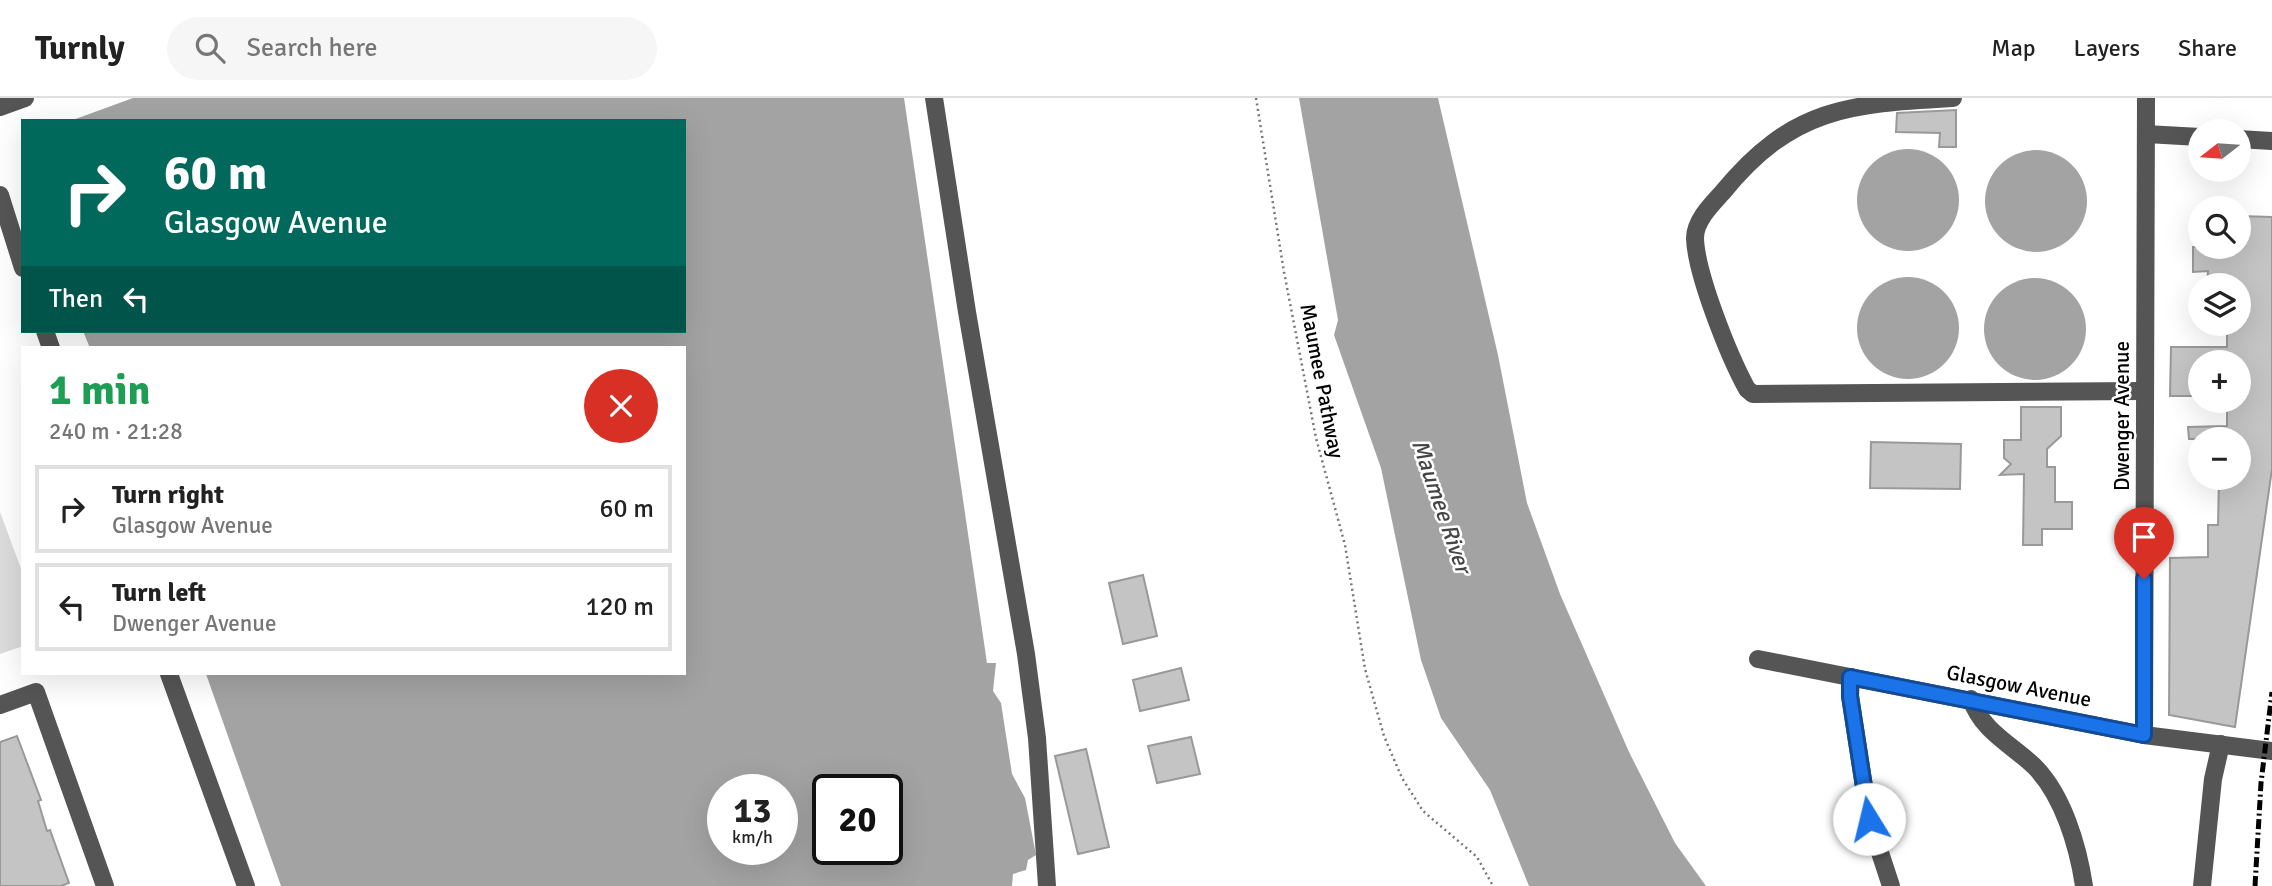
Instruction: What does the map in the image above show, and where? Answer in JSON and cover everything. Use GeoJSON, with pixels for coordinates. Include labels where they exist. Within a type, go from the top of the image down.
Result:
{"type":"FeatureCollection","features":[{"type":"Feature","properties":{"kind":"street"},"geometry":{"type":"LineString","coordinates":[[0,107],[25,98]]}},
{"type":"Feature","properties":{"kind":"street"},"geometry":{"type":"LineString","coordinates":[[934,98],[967,312],[1026,654],[1038,752],[1047,886]]}},
{"type":"Feature","properties":{"kind":"street"},"geometry":{"type":"LineString","coordinates":[[1952,98],[1874,102],[1808,121],[1777,139],[1731,182],[1704,215],[1695,236],[1699,262],[1725,339],[1747,389],[1753,394],[1898,395],[1970,391],[2145,391]]}},
{"type":"Feature","properties":{"kind":"street","name":"Dwenger Avenue"},"geometry":{"type":"LineString","coordinates":[[2144,735],[2146,98]]}},
{"type":"Feature","properties":{"kind":"street"},"geometry":{"type":"LineString","coordinates":[[2146,134],[2188,136]]}},
{"type":"Feature","properties":{"kind":"street"},"geometry":{"type":"LineString","coordinates":[[2251,140],[2272,141]]}},
{"type":"Feature","properties":{"kind":"street"},"geometry":{"type":"LineString","coordinates":[[0,195],[21,262]]}},
{"type":"Feature","properties":{"kind":"street","name":"Glasgow Avenue"},"geometry":{"type":"LineString","coordinates":[[1758,659],[2144,735],[2272,751]]}},
{"type":"Feature","properties":{"kind":"street"},"geometry":{"type":"LineString","coordinates":[[169,675],[246,886]]}},
{"type":"Feature","properties":{"kind":"street"},"geometry":{"type":"LineString","coordinates":[[1850,677],[1850,696],[1869,819],[1891,886]]}},
{"type":"Feature","properties":{"kind":"street"},"geometry":{"type":"LineString","coordinates":[[0,705],[36,692],[104,886]]}},
{"type":"Feature","properties":{"kind":"street"},"geometry":{"type":"LineString","coordinates":[[1971,699],[1975,710],[1993,733],[2035,767],[2058,799],[2081,868],[2084,886]]}},
{"type":"Feature","properties":{"kind":"street"},"geometry":{"type":"LineString","coordinates":[[2202,886],[2213,779],[2221,744]]}},
{"type":"Feature","properties":{"kind":"path","name":"Maumee Pathway"},"geometry":{"type":"LineString","coordinates":[[1256,98],[1284,272],[1317,438],[1347,554],[1364,669],[1384,736],[1402,778],[1423,811],[1476,857],[1493,886]]}},
{"type":"Feature","properties":{"kind":"shaded area"},"geometry":{"type":"Polygon","coordinates":[[[0,512],[21,569],[21,647],[0,654],[0,512]]]}},
{"type":"Feature","properties":{"kind":"water"},"geometry":{"type":"Polygon","coordinates":[[[133,98],[904,98],[987,663],[996,663],[993,691],[1001,703],[1012,774],[1025,798],[1036,855],[1028,860],[1026,870],[1013,874],[1012,886],[281,886],[206,675],[686,675],[686,346],[89,346],[84,333],[686,333],[686,119],[75,119],[133,98]]]}},
{"type":"Feature","properties":{"kind":"water","name":"Maumee River"},"geometry":{"type":"Polygon","coordinates":[[[1299,98],[1438,98],[1498,355],[1527,503],[1560,594],[1629,752],[1675,843],[1706,886],[1529,886],[1490,790],[1441,718],[1421,660],[1381,468],[1334,335],[1338,320],[1299,98]]]}},
{"type":"Feature","properties":{"kind":"water"},"geometry":{"type":"Polygon","coordinates":[[[1908,149],[1937,157],[1951,171],[1959,200],[1951,229],[1937,243],[1908,251],[1879,243],[1865,229],[1857,200],[1865,171],[1879,157],[1908,149]]]}},
{"type":"Feature","properties":{"kind":"water"},"geometry":{"type":"Polygon","coordinates":[[[2036,150],[2065,158],[2079,172],[2087,201],[2079,230],[2065,244],[2036,252],[2007,244],[1993,230],[1985,201],[1993,172],[2007,158],[2036,150]]]}},
{"type":"Feature","properties":{"kind":"water"},"geometry":{"type":"Polygon","coordinates":[[[1908,277],[1937,285],[1951,299],[1959,328],[1951,357],[1937,371],[1908,379],[1879,371],[1865,357],[1857,328],[1865,299],[1879,285],[1908,277]]]}},
{"type":"Feature","properties":{"kind":"water"},"geometry":{"type":"Polygon","coordinates":[[[2035,278],[2064,286],[2078,300],[2086,329],[2078,358],[2064,372],[2035,380],[2006,372],[1992,358],[1984,329],[1992,300],[2006,286],[2035,278]]]}},
{"type":"Feature","properties":{"kind":"building"},"geometry":{"type":"Polygon","coordinates":[[[1956,110],[1956,147],[1939,147],[1940,133],[1896,132],[1897,113],[1956,110]]]}},
{"type":"Feature","properties":{"kind":"building"},"geometry":{"type":"Polygon","coordinates":[[[2251,216],[2272,217],[2272,469],[2235,727],[2169,715],[2170,558],[2208,557],[2208,525],[2218,525],[2219,490],[2251,490],[2251,427],[2188,427],[2227,426],[2227,413],[2251,413],[2251,350],[2188,350],[2188,396],[2170,396],[2171,347],[2227,347],[2227,336],[2251,336],[2251,273],[2193,272],[2193,259],[2251,259],[2251,216]]]}},
{"type":"Feature","properties":{"kind":"building"},"geometry":{"type":"Polygon","coordinates":[[[2021,407],[2061,407],[2061,436],[2047,449],[2047,467],[2055,467],[2055,502],[2072,502],[2072,529],[2042,529],[2042,545],[2023,545],[2024,474],[2000,475],[2011,464],[2004,458],[2004,440],[2021,440],[2021,407]]]}},
{"type":"Feature","properties":{"kind":"building"},"geometry":{"type":"Polygon","coordinates":[[[1871,442],[1961,444],[1960,489],[1870,488],[1871,442]]]}},
{"type":"Feature","properties":{"kind":"building"},"geometry":{"type":"Polygon","coordinates":[[[1143,575],[1157,636],[1123,644],[1109,583],[1143,575]]]}},
{"type":"Feature","properties":{"kind":"building"},"geometry":{"type":"Polygon","coordinates":[[[1181,668],[1189,700],[1140,711],[1133,680],[1181,668]]]}},
{"type":"Feature","properties":{"kind":"building"},"geometry":{"type":"Polygon","coordinates":[[[17,736],[41,800],[38,801],[47,831],[50,830],[69,883],[61,886],[0,886],[0,742],[17,736]]]}},
{"type":"Feature","properties":{"kind":"building"},"geometry":{"type":"Polygon","coordinates":[[[1191,737],[1200,774],[1157,783],[1148,746],[1191,737]]]}},
{"type":"Feature","properties":{"kind":"building"},"geometry":{"type":"Polygon","coordinates":[[[1086,749],[1109,847],[1078,854],[1055,756],[1086,749]]]}},
{"type":"Feature","properties":{"kind":"railway"},"geometry":{"type":"LineString","coordinates":[[2255,886],[2261,783],[2272,692]]}},
{"type":"Feature","properties":{"kind":"route"},"geometry":{"type":"LineString","coordinates":[[1869,819],[1850,696],[1850,677],[2144,735],[2144,579]]}}]}
